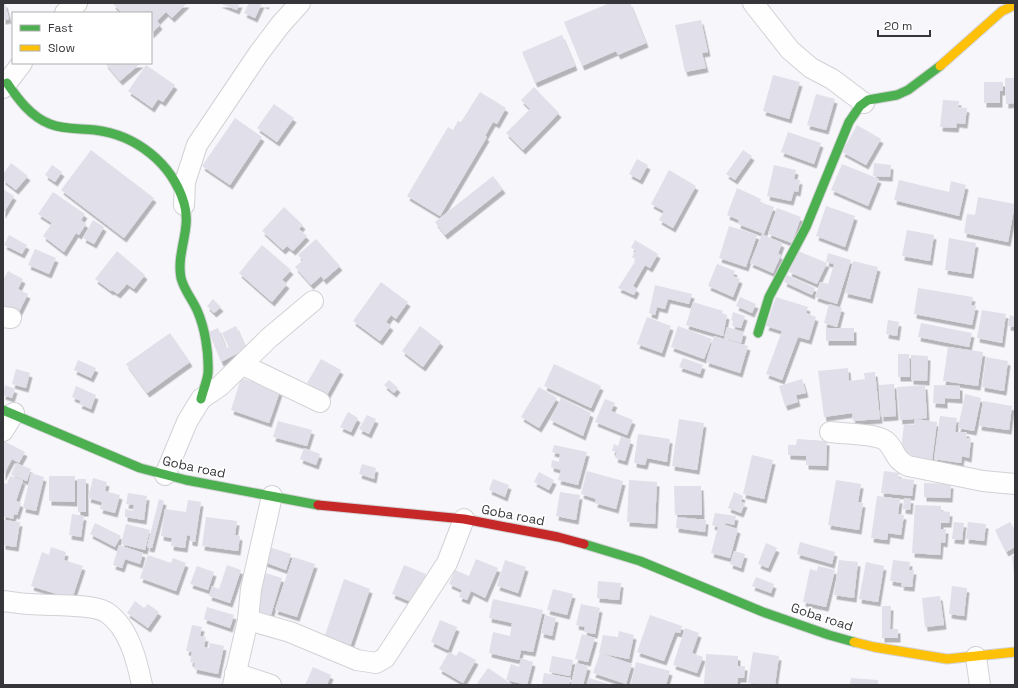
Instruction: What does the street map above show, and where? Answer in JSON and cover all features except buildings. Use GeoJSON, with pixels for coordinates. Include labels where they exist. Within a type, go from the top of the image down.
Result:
{"type":"FeatureCollection","features":[{"type":"Feature","properties":{"kind":"main road"},"geometry":{"type":"LineString","coordinates":[[758,333],[763,312],[799,241],[849,122],[856,111],[868,100],[897,95],[908,90],[946,61],[1002,11],[1015,5]]}},
{"type":"Feature","properties":{"kind":"main road"},"geometry":{"type":"LineString","coordinates":[[5,86],[26,108],[50,124],[61,127],[102,131],[119,136],[140,146],[163,164],[179,189],[184,205],[187,224],[183,241],[180,267],[182,281],[198,313],[208,358],[208,374],[201,399]]}},
{"type":"Feature","properties":{"kind":"main road","name":"Goba road"},"geometry":{"type":"LineString","coordinates":[[9,411],[140,468],[165,475],[325,506],[464,519],[558,537],[640,561],[763,612],[829,635],[874,647],[947,659],[1015,652]]}},
{"type":"Feature","properties":{"kind":"street"},"geometry":{"type":"LineString","coordinates":[[66,12],[77,3]]}},
{"type":"Feature","properties":{"kind":"street"},"geometry":{"type":"LineString","coordinates":[[184,205],[185,182],[197,146],[259,53],[281,24],[300,3]]}},
{"type":"Feature","properties":{"kind":"street"},"geometry":{"type":"LineString","coordinates":[[753,3],[790,50],[811,68],[832,79],[864,103]]}},
{"type":"Feature","properties":{"kind":"street"},"geometry":{"type":"LineString","coordinates":[[5,86],[21,64]]}},
{"type":"Feature","properties":{"kind":"street"},"geometry":{"type":"LineString","coordinates":[[165,475],[187,422],[201,399],[220,386],[243,365],[268,338],[313,301]]}},
{"type":"Feature","properties":{"kind":"street"},"geometry":{"type":"LineString","coordinates":[[243,365],[320,402]]}},
{"type":"Feature","properties":{"kind":"street"},"geometry":{"type":"LineString","coordinates":[[3,431],[9,411]]}},
{"type":"Feature","properties":{"kind":"street"},"geometry":{"type":"LineString","coordinates":[[830,432],[881,437],[888,443],[898,461],[908,466],[983,481],[1015,484]]}},
{"type":"Feature","properties":{"kind":"street"},"geometry":{"type":"LineString","coordinates":[[271,685],[234,679],[248,620],[251,589],[272,496]]}},
{"type":"Feature","properties":{"kind":"street"},"geometry":{"type":"LineString","coordinates":[[248,620],[290,632],[357,660],[373,663],[379,662],[385,658],[446,563],[464,519]]}},
{"type":"Feature","properties":{"kind":"street"},"geometry":{"type":"LineString","coordinates":[[3,601],[96,608],[107,613],[124,633],[136,656],[142,685]]}},
{"type":"Feature","properties":{"kind":"street"},"geometry":{"type":"LineString","coordinates":[[976,657],[980,685]]}},
{"type":"Feature","properties":{"kind":"traffic: fast"},"geometry":{"type":"LineString","coordinates":[[758,333],[769,297],[806,227],[849,122],[860,106],[868,100],[897,95],[908,90],[940,66]]}},
{"type":"Feature","properties":{"kind":"traffic: fast"},"geometry":{"type":"LineString","coordinates":[[7,83],[26,107],[43,121],[56,126],[95,130],[125,138],[150,153],[171,175],[184,203],[186,213],[185,231],[180,259],[181,278],[184,287],[200,317],[207,349],[208,373],[201,399]]}},
{"type":"Feature","properties":{"kind":"traffic: fast"},"geometry":{"type":"LineString","coordinates":[[3,410],[140,468],[186,480],[318,505]]}},
{"type":"Feature","properties":{"kind":"traffic: fast"},"geometry":{"type":"LineString","coordinates":[[584,544],[640,561],[763,612],[854,642]]}},
{"type":"Feature","properties":{"kind":"traffic: slow"},"geometry":{"type":"LineString","coordinates":[[940,66],[1002,11],[1015,5]]}},
{"type":"Feature","properties":{"kind":"traffic: slow"},"geometry":{"type":"LineString","coordinates":[[854,642],[874,647],[947,659],[1015,652]]}},
{"type":"Feature","properties":{"kind":"traffic: jam"},"geometry":{"type":"LineString","coordinates":[[318,505],[464,519],[558,537],[584,544]]}}]}
